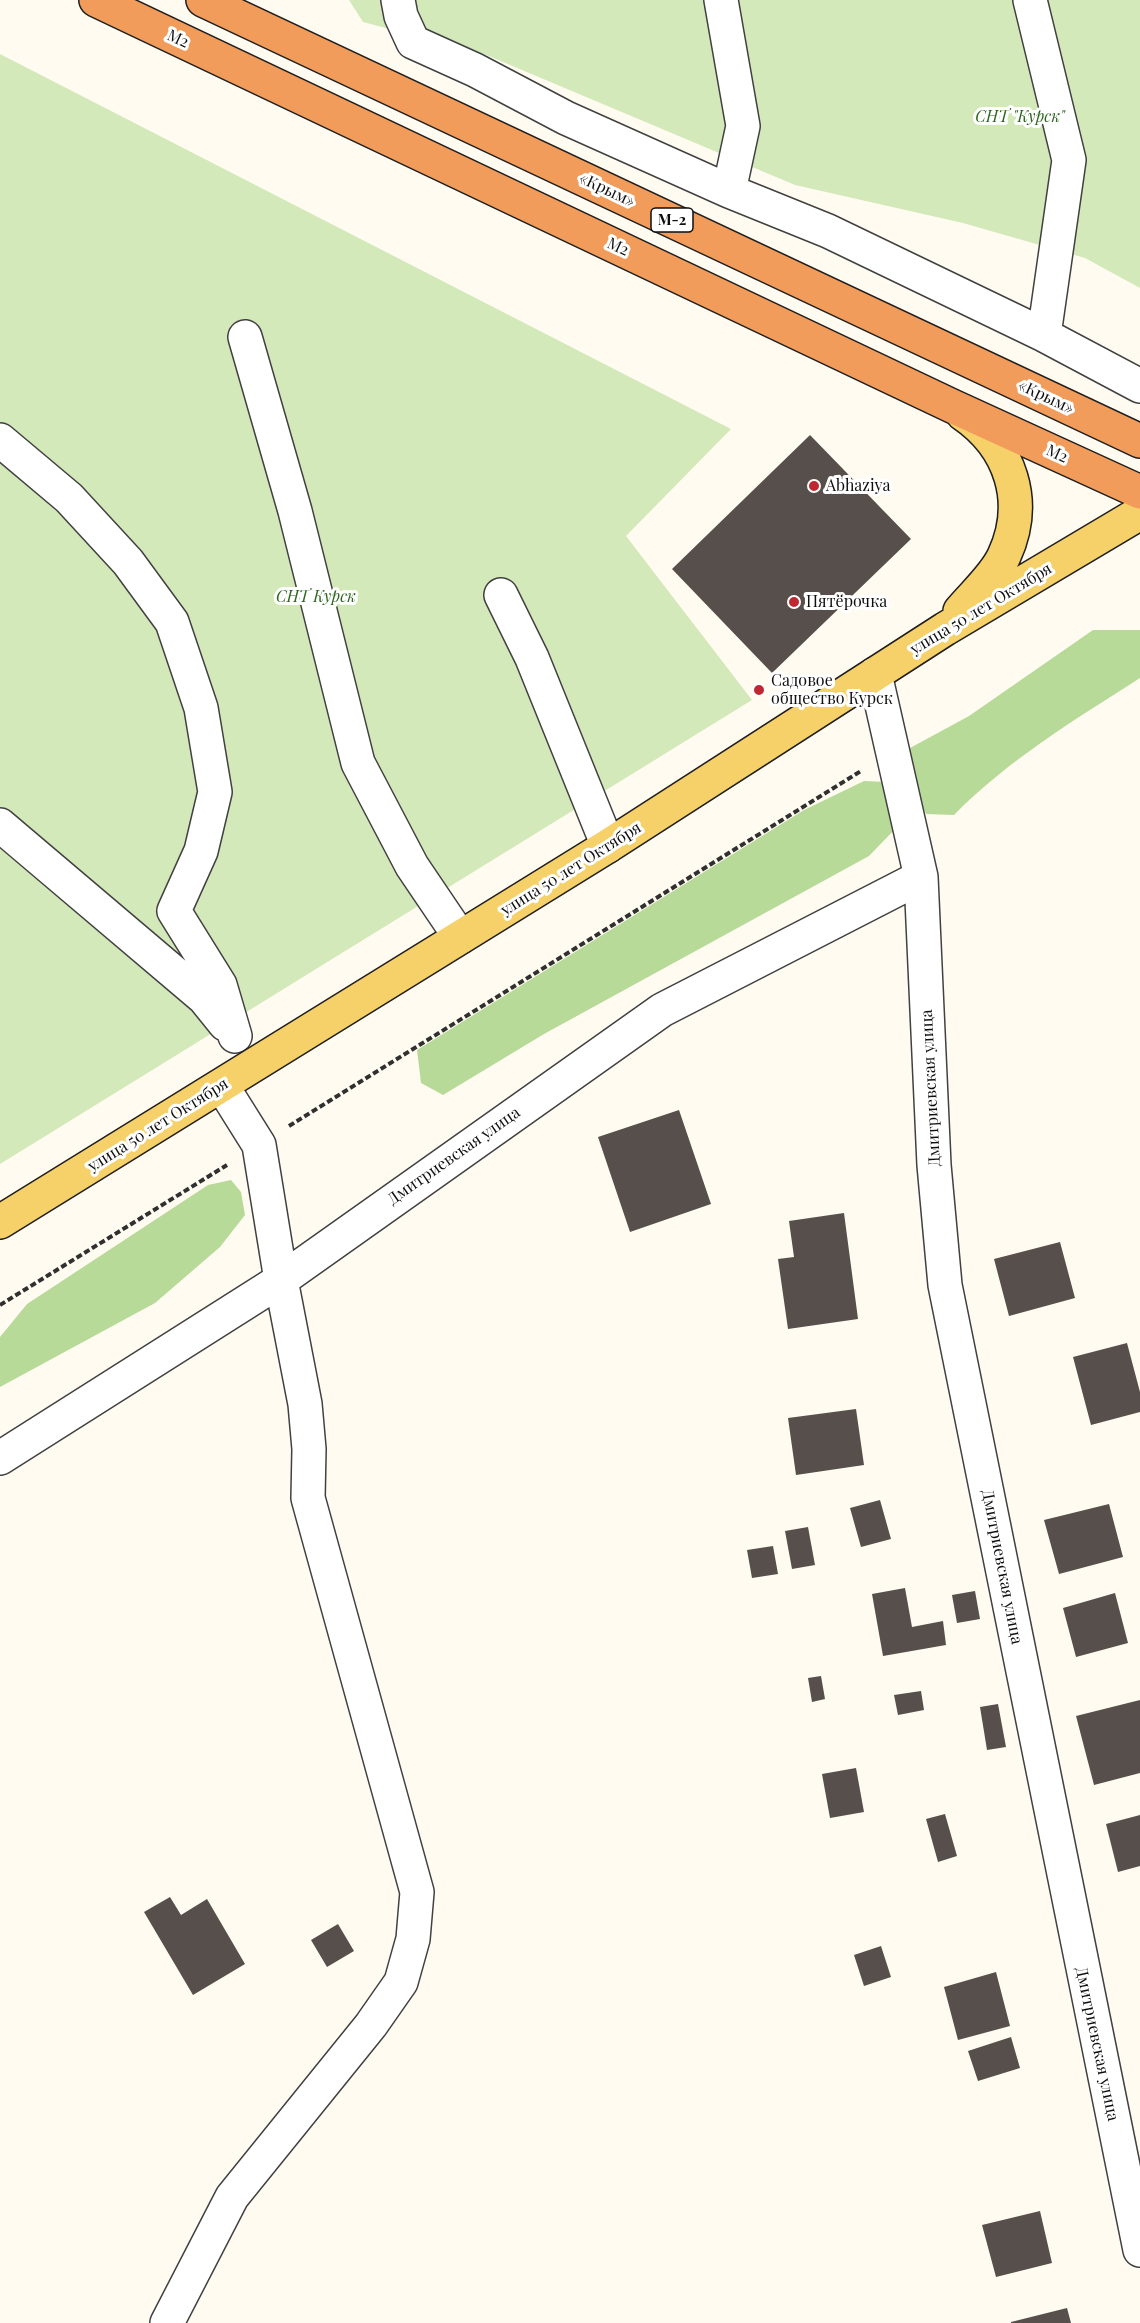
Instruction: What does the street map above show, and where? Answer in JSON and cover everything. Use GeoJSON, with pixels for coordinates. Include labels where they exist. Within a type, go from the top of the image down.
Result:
{"type":"FeatureCollection","features":[{"type":"Feature","properties":{"kind":"highway","name":"М2"},"geometry":{"type":"LineString","coordinates":[[96,0],[952,406],[1140,492]]}},
{"type":"Feature","properties":{"kind":"highway","name":"«Крым»"},"geometry":{"type":"LineString","coordinates":[[204,0],[1140,441]]}},
{"type":"Feature","properties":{"kind":"main road"},"geometry":{"type":"LineString","coordinates":[[945,629],[1003,558],[1014,527],[1015,504],[1015,493],[1005,457],[982,427],[952,406]]}},
{"type":"Feature","properties":{"kind":"main road","name":"улица 50 лет Октября"},"geometry":{"type":"LineString","coordinates":[[0,1221],[608,846],[945,629],[1140,513]]}},
{"type":"Feature","properties":{"kind":"street"},"geometry":{"type":"LineString","coordinates":[[398,0],[401,16],[413,42],[475,70],[566,118],[729,191],[828,231],[1044,335],[1140,386]]}},
{"type":"Feature","properties":{"kind":"street"},"geometry":{"type":"LineString","coordinates":[[721,0],[743,126],[729,191]]}},
{"type":"Feature","properties":{"kind":"street"},"geometry":{"type":"LineString","coordinates":[[1030,0],[1069,160],[1044,335]]}},
{"type":"Feature","properties":{"kind":"street"},"geometry":{"type":"LineString","coordinates":[[245,337],[295,511],[358,763],[412,866],[460,937]]}},
{"type":"Feature","properties":{"kind":"street"},"geometry":{"type":"LineString","coordinates":[[0,440],[69,498],[128,562],[172,622],[201,708],[215,792],[201,851],[174,911],[220,985],[235,1036]]}},
{"type":"Feature","properties":{"kind":"street"},"geometry":{"type":"LineString","coordinates":[[501,595],[532,658],[608,846]]}},
{"type":"Feature","properties":{"kind":"street","name":"Дмитриевская улица"},"geometry":{"type":"LineString","coordinates":[[875,674],[921,877],[934,1165],[945,1285],[1140,2250]]}},
{"type":"Feature","properties":{"kind":"street"},"geometry":{"type":"LineString","coordinates":[[0,825],[204,998],[258,1063]]}},
{"type":"Feature","properties":{"kind":"street","name":"Дмитриевская улица"},"geometry":{"type":"LineString","coordinates":[[0,1458],[280,1280],[662,1010],[921,877]]}},
{"type":"Feature","properties":{"kind":"street"},"geometry":{"type":"LineString","coordinates":[[167,2323],[232,2197],[371,2025],[401,1982],[413,1939],[417,1892],[308,1498],[309,1449],[305,1404],[280,1280],[260,1145],[222,1086]]}},
{"type":"Feature","properties":{"kind":"path"},"geometry":{"type":"LineString","coordinates":[[0,1305],[894,751]]}},
{"type":"Feature","properties":{"kind":"green space","name":"СНТ \"Курск\""},"geometry":{"type":"Polygon","coordinates":[[[349,0],[1140,0],[1140,288],[1085,258],[963,223],[795,185],[484,54],[363,22],[349,0]]]}},
{"type":"Feature","properties":{"kind":"green space","name":"СНТ Курск"},"geometry":{"type":"Polygon","coordinates":[[[0,54],[731,429],[626,536],[752,700],[0,1164],[0,54]]]}},
{"type":"Feature","properties":{"kind":"green space"},"geometry":{"type":"Polygon","coordinates":[[[1093,630],[1140,630],[1140,678],[1020,758],[954,815],[926,814],[912,781],[910,748],[969,716],[1093,630]]]}},
{"type":"Feature","properties":{"kind":"green space"},"geometry":{"type":"Polygon","coordinates":[[[864,781],[887,782],[897,827],[869,856],[544,1034],[443,1095],[421,1083],[417,1050],[804,810],[864,781]]]}},
{"type":"Feature","properties":{"kind":"green space"},"geometry":{"type":"Polygon","coordinates":[[[231,1180],[241,1192],[245,1215],[220,1247],[155,1303],[0,1387],[0,1337],[27,1304],[208,1185],[231,1180]]]}},
{"type":"Feature","properties":{"kind":"building"},"geometry":{"type":"Polygon","coordinates":[[[810,435],[911,539],[772,673],[672,569],[810,435]]]}},
{"type":"Feature","properties":{"kind":"building"},"geometry":{"type":"Polygon","coordinates":[[[679,1110],[711,1204],[630,1232],[598,1137],[679,1110]]]}},
{"type":"Feature","properties":{"kind":"building"},"geometry":{"type":"Polygon","coordinates":[[[844,1213],[858,1319],[788,1329],[778,1259],[794,1257],[789,1221],[844,1213]]]}},
{"type":"Feature","properties":{"kind":"building"},"geometry":{"type":"Polygon","coordinates":[[[1060,1242],[1075,1298],[1009,1316],[994,1259],[1060,1242]]]}},
{"type":"Feature","properties":{"kind":"building"},"geometry":{"type":"Polygon","coordinates":[[[1127,1343],[1140,1392],[1140,1412],[1091,1425],[1073,1357],[1127,1343]]]}},
{"type":"Feature","properties":{"kind":"building"},"geometry":{"type":"Polygon","coordinates":[[[856,1409],[864,1465],[796,1475],[788,1418],[856,1409]]]}},
{"type":"Feature","properties":{"kind":"building"},"geometry":{"type":"Polygon","coordinates":[[[880,1500],[891,1539],[861,1547],[850,1508],[880,1500]]]}},
{"type":"Feature","properties":{"kind":"building"},"geometry":{"type":"Polygon","coordinates":[[[1109,1504],[1123,1557],[1059,1574],[1044,1520],[1109,1504]]]}},
{"type":"Feature","properties":{"kind":"building"},"geometry":{"type":"Polygon","coordinates":[[[808,1527],[815,1565],[792,1569],[785,1531],[808,1527]]]}},
{"type":"Feature","properties":{"kind":"building"},"geometry":{"type":"Polygon","coordinates":[[[773,1546],[778,1574],[752,1578],[747,1550],[773,1546]]]}},
{"type":"Feature","properties":{"kind":"building"},"geometry":{"type":"Polygon","coordinates":[[[905,1588],[912,1627],[943,1621],[946,1645],[883,1656],[872,1594],[905,1588]]]}},
{"type":"Feature","properties":{"kind":"building"},"geometry":{"type":"Polygon","coordinates":[[[975,1591],[980,1619],[957,1623],[952,1595],[975,1591]]]}},
{"type":"Feature","properties":{"kind":"building"},"geometry":{"type":"Polygon","coordinates":[[[1115,1593],[1128,1643],[1076,1657],[1063,1608],[1115,1593]]]}},
{"type":"Feature","properties":{"kind":"building"},"geometry":{"type":"Polygon","coordinates":[[[821,1676],[825,1699],[812,1702],[808,1678],[821,1676]]]}},
{"type":"Feature","properties":{"kind":"building"},"geometry":{"type":"Polygon","coordinates":[[[921,1691],[924,1710],[898,1715],[894,1695],[921,1691]]]}},
{"type":"Feature","properties":{"kind":"building"},"geometry":{"type":"Polygon","coordinates":[[[1140,1700],[1140,1773],[1094,1785],[1076,1716],[1140,1700]]]}},
{"type":"Feature","properties":{"kind":"building"},"geometry":{"type":"Polygon","coordinates":[[[998,1704],[1006,1747],[987,1750],[980,1707],[998,1704]]]}},
{"type":"Feature","properties":{"kind":"building"},"geometry":{"type":"Polygon","coordinates":[[[856,1768],[864,1812],[830,1818],[822,1774],[856,1768]]]}},
{"type":"Feature","properties":{"kind":"building"},"geometry":{"type":"Polygon","coordinates":[[[945,1814],[957,1856],[938,1862],[926,1819],[945,1814]]]}},
{"type":"Feature","properties":{"kind":"building"},"geometry":{"type":"Polygon","coordinates":[[[1140,1815],[1140,1866],[1118,1872],[1106,1824],[1140,1815]]]}},
{"type":"Feature","properties":{"kind":"building"},"geometry":{"type":"Polygon","coordinates":[[[170,1897],[181,1915],[207,1899],[245,1964],[193,1995],[144,1912],[170,1897]]]}},
{"type":"Feature","properties":{"kind":"building"},"geometry":{"type":"Polygon","coordinates":[[[338,1924],[354,1951],[327,1967],[311,1940],[338,1924]]]}},
{"type":"Feature","properties":{"kind":"building"},"geometry":{"type":"Polygon","coordinates":[[[881,1946],[891,1977],[864,1986],[854,1955],[881,1946]]]}},
{"type":"Feature","properties":{"kind":"building"},"geometry":{"type":"Polygon","coordinates":[[[996,1972],[1010,2026],[958,2040],[944,1987],[996,1972]]]}},
{"type":"Feature","properties":{"kind":"building"},"geometry":{"type":"Polygon","coordinates":[[[1011,2037],[1020,2068],[978,2081],[968,2051],[1011,2037]]]}},
{"type":"Feature","properties":{"kind":"building"},"geometry":{"type":"Polygon","coordinates":[[[1040,2211],[1052,2263],[996,2277],[982,2225],[1040,2211]]]}},
{"type":"Feature","properties":{"kind":"building"},"geometry":{"type":"Polygon","coordinates":[[[1067,2308],[1071,2323],[1011,2323],[1011,2322],[1067,2308]]]}},
{"type":"Feature","properties":{"kind":"place","name":"Abhaziya"},"geometry":{"type":"Point","coordinates":[814,486]}},
{"type":"Feature","properties":{"kind":"place","name":"Пятёрочка"},"geometry":{"type":"Point","coordinates":[794,602]}},
{"type":"Feature","properties":{"kind":"place","name":"Садовое общество Курск"},"geometry":{"type":"Point","coordinates":[759,690]}}]}
